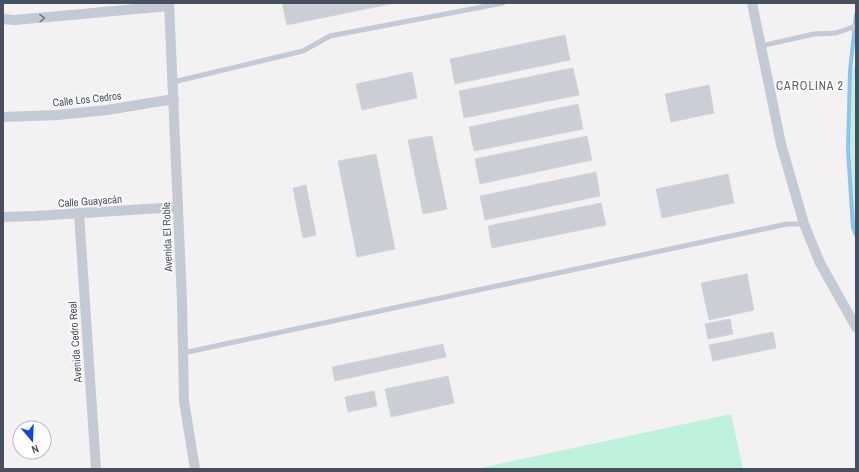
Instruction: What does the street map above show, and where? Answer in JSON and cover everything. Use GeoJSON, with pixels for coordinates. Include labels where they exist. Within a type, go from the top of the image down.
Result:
{"type":"FeatureCollection","features":[{"type":"Feature","properties":{"kind":"street"},"geometry":{"type":"LineString","coordinates":[[752,3],[781,144],[804,224],[820,263],[856,327]]}},
{"type":"Feature","properties":{"kind":"street","name":"Avenida El Roble"},"geometry":{"type":"LineString","coordinates":[[169,4],[174,99],[184,401],[195,469]]}},
{"type":"Feature","properties":{"kind":"street"},"geometry":{"type":"LineString","coordinates":[[3,19],[14,20],[60,16],[169,4]]}},
{"type":"Feature","properties":{"kind":"street","name":"Calle Los Cedros"},"geometry":{"type":"LineString","coordinates":[[3,117],[58,115],[107,110],[174,99]]}},
{"type":"Feature","properties":{"kind":"street","name":"Calle Guayacán"},"geometry":{"type":"LineString","coordinates":[[3,217],[178,207]]}},
{"type":"Feature","properties":{"kind":"street","name":"Avenida Cedro Real"},"geometry":{"type":"LineString","coordinates":[[79,213],[96,469]]}},
{"type":"Feature","properties":{"kind":"lane"},"geometry":{"type":"LineString","coordinates":[[173,82],[303,51],[330,36],[503,3]]}},
{"type":"Feature","properties":{"kind":"lane"},"geometry":{"type":"LineString","coordinates":[[761,46],[814,34],[836,33],[856,26]]}},
{"type":"Feature","properties":{"kind":"lane"},"geometry":{"type":"LineString","coordinates":[[183,353],[787,224],[804,224]]}},
{"type":"Feature","properties":{"kind":"green space"},"geometry":{"type":"Polygon","coordinates":[[[856,66],[856,233],[853,227],[848,149],[850,71],[856,66]]]}},
{"type":"Feature","properties":{"kind":"green space"},"geometry":{"type":"Polygon","coordinates":[[[731,414],[743,469],[475,469],[731,414]]]}},
{"type":"Feature","properties":{"kind":"building"},"geometry":{"type":"Polygon","coordinates":[[[282,3],[395,3],[287,25],[282,3]]]}},
{"type":"Feature","properties":{"kind":"building"},"geometry":{"type":"Polygon","coordinates":[[[565,35],[570,60],[455,84],[450,59],[565,35]]]}},
{"type":"Feature","properties":{"kind":"building"},"geometry":{"type":"Polygon","coordinates":[[[573,68],[579,95],[464,118],[459,91],[573,68]]]}},
{"type":"Feature","properties":{"kind":"building"},"geometry":{"type":"Polygon","coordinates":[[[412,72],[417,98],[362,110],[356,84],[412,72]]]}},
{"type":"Feature","properties":{"kind":"building"},"geometry":{"type":"Polygon","coordinates":[[[709,85],[714,113],[671,122],[665,94],[709,85]]]}},
{"type":"Feature","properties":{"kind":"building"},"geometry":{"type":"Polygon","coordinates":[[[578,104],[583,129],[474,151],[469,127],[578,104]]]}},
{"type":"Feature","properties":{"kind":"building"},"geometry":{"type":"Polygon","coordinates":[[[432,136],[447,209],[423,214],[408,140],[432,136]]]}},
{"type":"Feature","properties":{"kind":"building"},"geometry":{"type":"Polygon","coordinates":[[[587,136],[592,160],[480,184],[475,159],[587,136]]]}},
{"type":"Feature","properties":{"kind":"building"},"geometry":{"type":"Polygon","coordinates":[[[376,154],[395,249],[357,257],[338,161],[376,154]]]}},
{"type":"Feature","properties":{"kind":"building"},"geometry":{"type":"Polygon","coordinates":[[[596,172],[600,196],[485,220],[480,196],[596,172]]]}},
{"type":"Feature","properties":{"kind":"building"},"geometry":{"type":"Polygon","coordinates":[[[728,174],[734,203],[662,218],[656,189],[728,174]]]}},
{"type":"Feature","properties":{"kind":"building"},"geometry":{"type":"Polygon","coordinates":[[[306,185],[316,235],[303,238],[293,188],[306,185]]]}},
{"type":"Feature","properties":{"kind":"building"},"geometry":{"type":"Polygon","coordinates":[[[601,203],[606,225],[492,248],[488,226],[601,203]]]}},
{"type":"Feature","properties":{"kind":"building"},"geometry":{"type":"Polygon","coordinates":[[[747,274],[754,310],[709,320],[701,283],[747,274]]]}},
{"type":"Feature","properties":{"kind":"building"},"geometry":{"type":"Polygon","coordinates":[[[730,319],[733,334],[708,339],[705,324],[730,319]]]}},
{"type":"Feature","properties":{"kind":"building"},"geometry":{"type":"Polygon","coordinates":[[[773,332],[776,348],[713,361],[709,345],[773,332]]]}},
{"type":"Feature","properties":{"kind":"building"},"geometry":{"type":"Polygon","coordinates":[[[443,344],[446,357],[335,381],[332,367],[443,344]]]}},
{"type":"Feature","properties":{"kind":"building"},"geometry":{"type":"Polygon","coordinates":[[[448,376],[454,403],[391,417],[385,389],[448,376]]]}},
{"type":"Feature","properties":{"kind":"building"},"geometry":{"type":"Polygon","coordinates":[[[374,391],[377,406],[348,412],[345,397],[374,391]]]}},
{"type":"Feature","properties":{"kind":"waterway"},"geometry":{"type":"LineString","coordinates":[[856,15],[850,71],[848,149],[853,227],[856,235]]}},
{"type":"Feature","properties":{"kind":"district","name":"CAROLINA 2"},"geometry":{"type":"Point","coordinates":[810,86]}}]}
